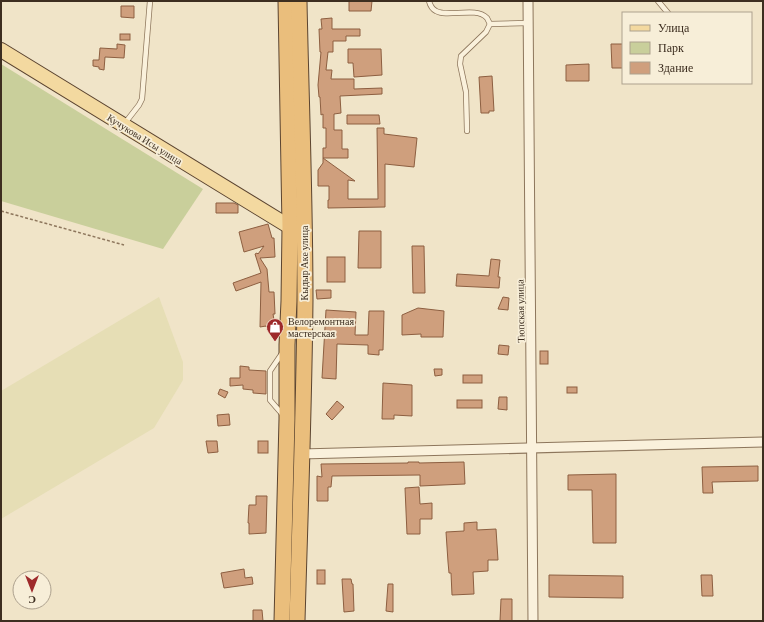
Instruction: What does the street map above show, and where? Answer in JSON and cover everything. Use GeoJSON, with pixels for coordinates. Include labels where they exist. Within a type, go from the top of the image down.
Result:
{"type":"FeatureCollection","features":[{"type":"Feature","properties":{"kind":"highway","name":"Кыдыр Аке улица"},"geometry":{"type":"LineString","coordinates":[[286,1],[297,227],[305,302],[297,621]]}},
{"type":"Feature","properties":{"kind":"highway","name":"Кыдыр Аке улица"},"geometry":{"type":"LineString","coordinates":[[282,621],[287,419],[287,345],[289,301],[297,227],[299,1]]}},
{"type":"Feature","properties":{"kind":"main road","name":"Кучукова Исы улица"},"geometry":{"type":"LineString","coordinates":[[1,50],[123,125],[297,227]]}},
{"type":"Feature","properties":{"kind":"street","name":"Тюпская улица"},"geometry":{"type":"LineString","coordinates":[[528,1],[533,621]]}},
{"type":"Feature","properties":{"kind":"street"},"geometry":{"type":"LineString","coordinates":[[302,454],[763,442]]}},
{"type":"Feature","properties":{"kind":"lane"},"geometry":{"type":"LineString","coordinates":[[123,125],[142,99],[150,1]]}},
{"type":"Feature","properties":{"kind":"lane"},"geometry":{"type":"LineString","coordinates":[[428,1],[436,12],[472,12],[487,18],[490,24]]}},
{"type":"Feature","properties":{"kind":"lane"},"geometry":{"type":"LineString","coordinates":[[658,1],[667,12]]}},
{"type":"Feature","properties":{"kind":"lane"},"geometry":{"type":"LineString","coordinates":[[490,24],[528,23]]}},
{"type":"Feature","properties":{"kind":"lane"},"geometry":{"type":"LineString","coordinates":[[467,131],[466,92],[460,64],[461,56],[486,32],[490,24]]}},
{"type":"Feature","properties":{"kind":"path"},"geometry":{"type":"LineString","coordinates":[[1,211],[124,245]]}},
{"type":"Feature","properties":{"kind":"shaded area"},"geometry":{"type":"Polygon","coordinates":[[[159,297],[183,362],[183,380],[154,428],[1,519],[1,391],[159,297]]]}},
{"type":"Feature","properties":{"kind":"green space"},"geometry":{"type":"Polygon","coordinates":[[[1,64],[203,189],[163,249],[1,201],[1,64]]]}},
{"type":"Feature","properties":{"kind":"building"},"geometry":{"type":"Polygon","coordinates":[[[349,1],[372,1],[371,11],[349,11],[349,1]]]}},
{"type":"Feature","properties":{"kind":"building"},"geometry":{"type":"Polygon","coordinates":[[[121,6],[134,6],[134,18],[121,17],[121,6]]]}},
{"type":"Feature","properties":{"kind":"building"},"geometry":{"type":"Polygon","coordinates":[[[332,18],[332,29],[360,29],[360,36],[346,36],[346,41],[333,41],[333,52],[328,52],[326,70],[332,70],[331,79],[354,79],[354,89],[382,88],[382,94],[340,96],[341,113],[334,114],[334,130],[342,130],[342,149],[348,149],[348,158],[323,158],[323,148],[326,148],[326,128],[323,128],[323,114],[321,115],[318,85],[321,52],[319,29],[322,29],[321,19],[332,18]]]}},
{"type":"Feature","properties":{"kind":"building"},"geometry":{"type":"Polygon","coordinates":[[[120,34],[130,34],[130,40],[120,40],[120,34]]]}},
{"type":"Feature","properties":{"kind":"building"},"geometry":{"type":"Polygon","coordinates":[[[117,44],[125,45],[124,58],[105,57],[104,70],[93,66],[93,60],[99,60],[100,48],[117,49],[117,44]]]}},
{"type":"Feature","properties":{"kind":"building"},"geometry":{"type":"Polygon","coordinates":[[[611,44],[622,44],[622,68],[612,68],[611,44]]]}},
{"type":"Feature","properties":{"kind":"building"},"geometry":{"type":"Polygon","coordinates":[[[348,49],[381,49],[382,75],[354,77],[353,63],[348,63],[348,49]]]}},
{"type":"Feature","properties":{"kind":"building"},"geometry":{"type":"Polygon","coordinates":[[[589,64],[589,81],[566,81],[566,65],[589,64]]]}},
{"type":"Feature","properties":{"kind":"building"},"geometry":{"type":"Polygon","coordinates":[[[492,76],[494,111],[489,111],[489,113],[481,113],[479,77],[492,76]]]}},
{"type":"Feature","properties":{"kind":"building"},"geometry":{"type":"Polygon","coordinates":[[[347,115],[379,115],[380,124],[347,124],[347,115]]]}},
{"type":"Feature","properties":{"kind":"building"},"geometry":{"type":"Polygon","coordinates":[[[377,128],[384,128],[384,134],[417,138],[414,167],[385,164],[385,207],[328,208],[329,186],[318,186],[318,170],[323,163],[323,158],[355,181],[348,180],[348,199],[378,199],[377,128]]]}},
{"type":"Feature","properties":{"kind":"building"},"geometry":{"type":"Polygon","coordinates":[[[216,203],[234,203],[238,205],[238,213],[216,213],[216,203]]]}},
{"type":"Feature","properties":{"kind":"building"},"geometry":{"type":"Polygon","coordinates":[[[268,224],[272,238],[274,238],[275,257],[260,258],[267,269],[269,292],[274,292],[275,314],[273,314],[275,326],[260,327],[261,282],[236,291],[233,283],[261,273],[255,254],[258,254],[264,246],[244,252],[239,232],[268,224]]]}},
{"type":"Feature","properties":{"kind":"building"},"geometry":{"type":"Polygon","coordinates":[[[359,231],[381,231],[381,268],[358,268],[359,231]]]}},
{"type":"Feature","properties":{"kind":"building"},"geometry":{"type":"Polygon","coordinates":[[[412,246],[424,246],[425,293],[413,293],[412,246]]]}},
{"type":"Feature","properties":{"kind":"building"},"geometry":{"type":"Polygon","coordinates":[[[327,257],[345,257],[345,282],[327,282],[327,257]]]}},
{"type":"Feature","properties":{"kind":"building"},"geometry":{"type":"Polygon","coordinates":[[[491,259],[500,260],[498,277],[500,277],[499,288],[456,286],[457,274],[489,276],[491,259]]]}},
{"type":"Feature","properties":{"kind":"building"},"geometry":{"type":"Polygon","coordinates":[[[316,290],[331,290],[331,298],[317,299],[316,290]]]}},
{"type":"Feature","properties":{"kind":"building"},"geometry":{"type":"Polygon","coordinates":[[[503,297],[509,298],[508,310],[498,309],[503,297]]]}},
{"type":"Feature","properties":{"kind":"building"},"geometry":{"type":"Polygon","coordinates":[[[418,308],[444,311],[443,337],[421,337],[421,334],[402,335],[402,315],[418,308]]]}},
{"type":"Feature","properties":{"kind":"building"},"geometry":{"type":"Polygon","coordinates":[[[326,310],[356,312],[355,335],[368,335],[369,311],[384,311],[383,350],[379,350],[379,355],[368,354],[368,345],[337,344],[336,379],[322,378],[326,310]]]}},
{"type":"Feature","properties":{"kind":"building"},"geometry":{"type":"Polygon","coordinates":[[[499,345],[509,346],[508,355],[498,354],[499,345]]]}},
{"type":"Feature","properties":{"kind":"building"},"geometry":{"type":"Polygon","coordinates":[[[540,351],[548,351],[548,364],[540,364],[540,351]]]}},
{"type":"Feature","properties":{"kind":"building"},"geometry":{"type":"Polygon","coordinates":[[[240,366],[249,367],[249,370],[266,371],[266,394],[253,393],[253,390],[243,389],[243,385],[230,386],[230,378],[240,378],[240,366]]]}},
{"type":"Feature","properties":{"kind":"building"},"geometry":{"type":"Polygon","coordinates":[[[434,369],[442,369],[442,375],[435,376],[434,369]]]}},
{"type":"Feature","properties":{"kind":"building"},"geometry":{"type":"Polygon","coordinates":[[[463,375],[482,375],[482,383],[463,383],[463,375]]]}},
{"type":"Feature","properties":{"kind":"building"},"geometry":{"type":"Polygon","coordinates":[[[383,383],[412,385],[412,416],[394,415],[394,419],[382,419],[383,383]]]}},
{"type":"Feature","properties":{"kind":"building"},"geometry":{"type":"Polygon","coordinates":[[[567,387],[577,387],[577,393],[567,393],[567,387]]]}},
{"type":"Feature","properties":{"kind":"building"},"geometry":{"type":"Polygon","coordinates":[[[220,389],[228,392],[225,398],[218,394],[220,389]]]}},
{"type":"Feature","properties":{"kind":"building"},"geometry":{"type":"Polygon","coordinates":[[[499,397],[507,397],[507,410],[498,409],[499,397]]]}},
{"type":"Feature","properties":{"kind":"building"},"geometry":{"type":"Polygon","coordinates":[[[457,400],[482,400],[482,408],[457,408],[457,400]]]}},
{"type":"Feature","properties":{"kind":"building"},"geometry":{"type":"Polygon","coordinates":[[[337,401],[344,407],[332,420],[326,414],[337,401]]]}},
{"type":"Feature","properties":{"kind":"building"},"geometry":{"type":"Polygon","coordinates":[[[229,414],[230,425],[218,426],[217,415],[229,414]]]}},
{"type":"Feature","properties":{"kind":"building"},"geometry":{"type":"Polygon","coordinates":[[[206,441],[217,441],[218,452],[208,453],[206,441]]]}},
{"type":"Feature","properties":{"kind":"building"},"geometry":{"type":"Polygon","coordinates":[[[258,441],[268,441],[268,453],[258,453],[258,441]]]}},
{"type":"Feature","properties":{"kind":"building"},"geometry":{"type":"Polygon","coordinates":[[[464,462],[465,484],[420,486],[420,475],[332,476],[331,487],[328,487],[328,501],[317,501],[317,476],[322,477],[321,464],[464,462]]]}},
{"type":"Feature","properties":{"kind":"building"},"geometry":{"type":"Polygon","coordinates":[[[758,466],[758,481],[712,482],[713,493],[703,493],[702,467],[758,466]]]}},
{"type":"Feature","properties":{"kind":"building"},"geometry":{"type":"Polygon","coordinates":[[[616,474],[616,543],[593,543],[592,490],[568,490],[568,475],[616,474]]]}},
{"type":"Feature","properties":{"kind":"building"},"geometry":{"type":"Polygon","coordinates":[[[419,487],[420,504],[432,503],[432,519],[420,519],[420,534],[407,534],[405,488],[419,487]]]}},
{"type":"Feature","properties":{"kind":"building"},"geometry":{"type":"Polygon","coordinates":[[[256,496],[267,496],[266,533],[249,534],[249,505],[256,505],[256,496]]]}},
{"type":"Feature","properties":{"kind":"building"},"geometry":{"type":"Polygon","coordinates":[[[477,522],[477,530],[496,529],[498,560],[488,560],[488,571],[473,572],[474,594],[452,595],[446,532],[464,531],[464,523],[477,522]]]}},
{"type":"Feature","properties":{"kind":"building"},"geometry":{"type":"Polygon","coordinates":[[[244,569],[245,578],[252,577],[253,584],[224,588],[221,573],[244,569]]]}},
{"type":"Feature","properties":{"kind":"building"},"geometry":{"type":"Polygon","coordinates":[[[317,570],[325,570],[325,584],[317,584],[317,570]]]}},
{"type":"Feature","properties":{"kind":"building"},"geometry":{"type":"Polygon","coordinates":[[[549,575],[623,576],[623,598],[549,597],[549,575]]]}},
{"type":"Feature","properties":{"kind":"building"},"geometry":{"type":"Polygon","coordinates":[[[701,575],[712,575],[713,596],[702,596],[701,575]]]}},
{"type":"Feature","properties":{"kind":"building"},"geometry":{"type":"Polygon","coordinates":[[[342,579],[351,579],[353,584],[354,611],[344,612],[342,579]]]}},
{"type":"Feature","properties":{"kind":"building"},"geometry":{"type":"Polygon","coordinates":[[[388,584],[393,584],[393,612],[386,611],[388,584]]]}},
{"type":"Feature","properties":{"kind":"building"},"geometry":{"type":"Polygon","coordinates":[[[501,599],[512,599],[512,621],[500,621],[501,599]]]}},
{"type":"Feature","properties":{"kind":"building"},"geometry":{"type":"Polygon","coordinates":[[[253,610],[262,610],[263,621],[253,621],[253,610]]]}},
{"type":"Feature","properties":{"kind":"place","name":"Велоремонтная мастерская"},"geometry":{"type":"Point","coordinates":[275,342]}}]}
